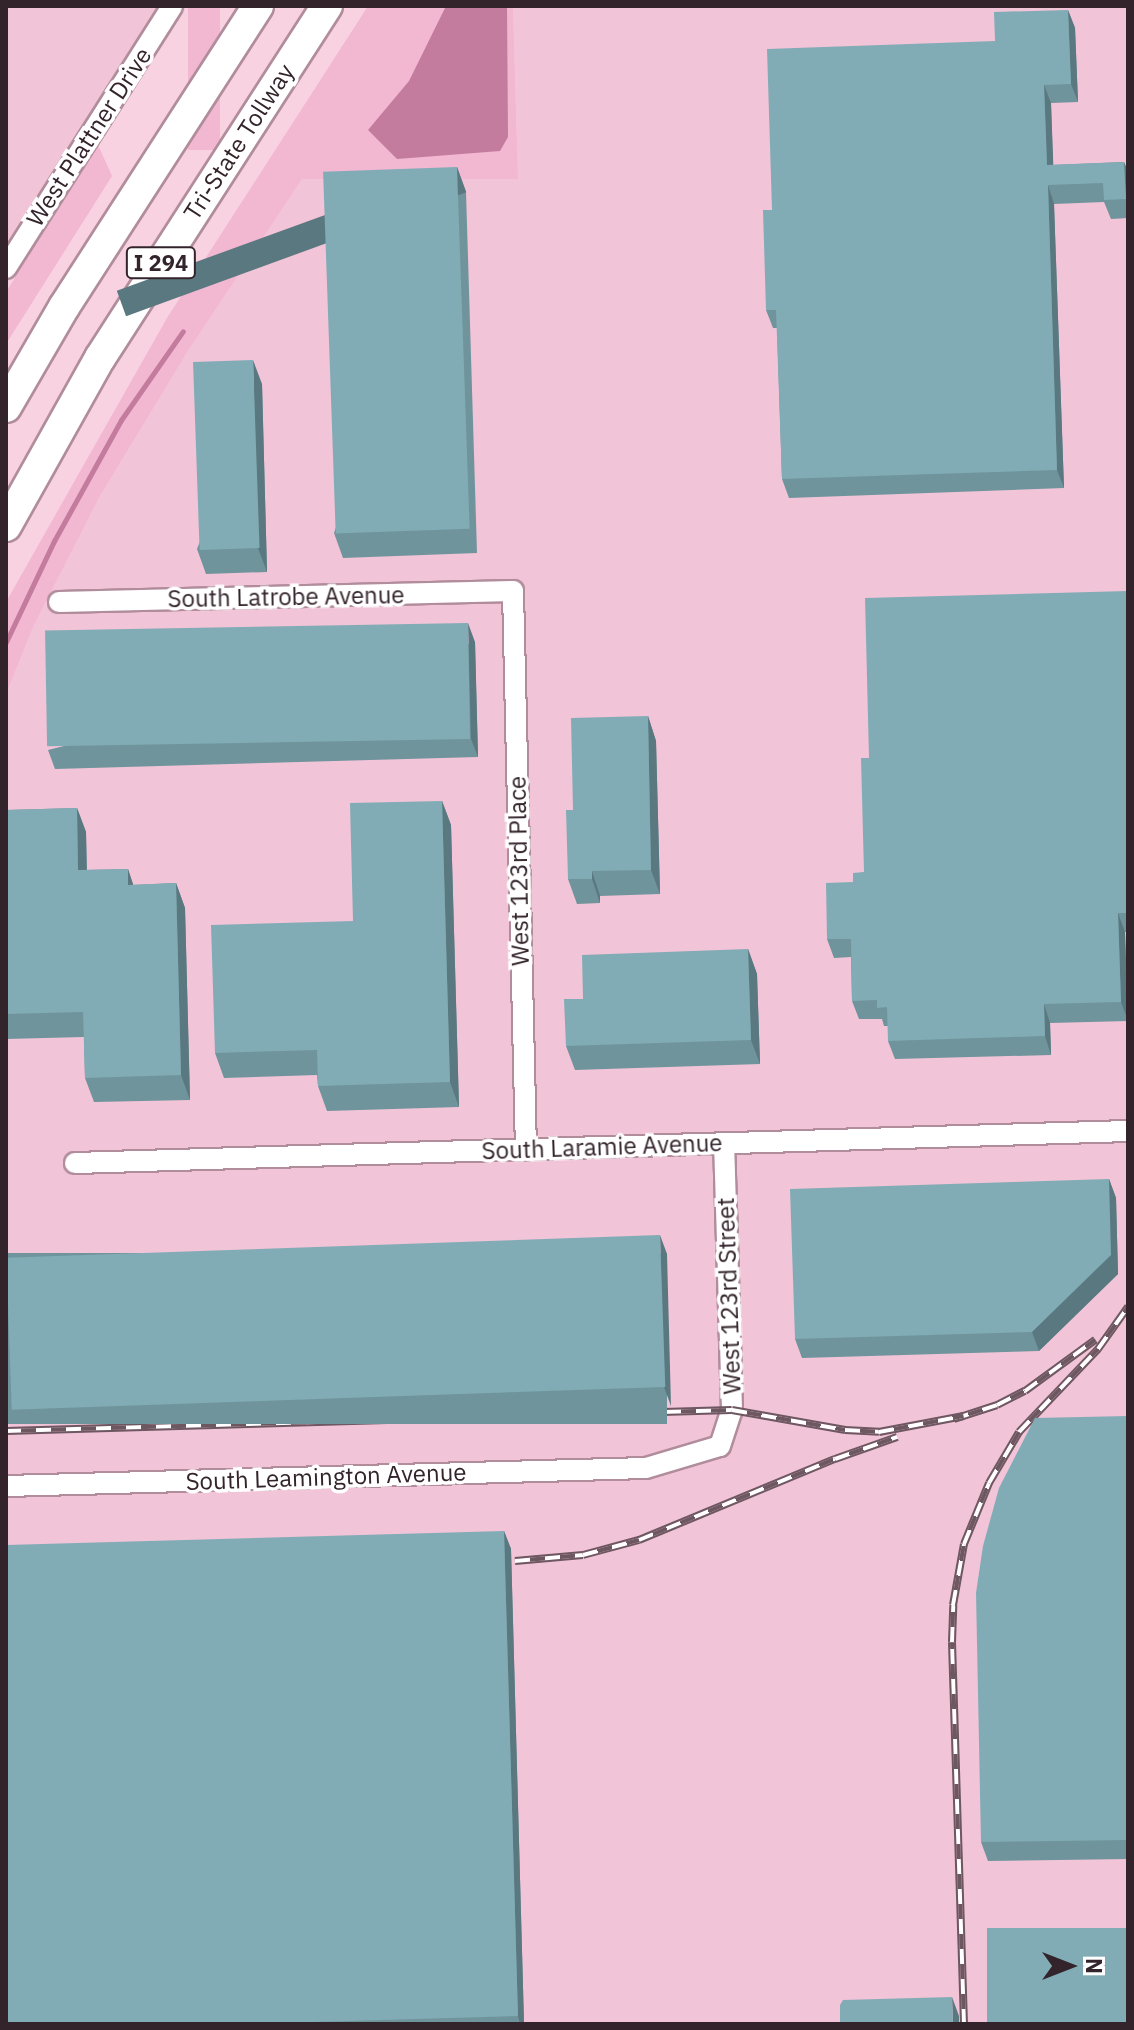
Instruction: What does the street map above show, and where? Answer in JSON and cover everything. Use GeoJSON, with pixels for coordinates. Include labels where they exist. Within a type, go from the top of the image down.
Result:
{"type":"FeatureCollection","features":[{"type":"Feature","properties":{"kind":"highway","name":"I 294"},"geometry":{"type":"LineString","coordinates":[[6,407],[64,307],[258,6]]}},
{"type":"Feature","properties":{"kind":"highway","name":"Tri-State Tollway"},"geometry":{"type":"LineString","coordinates":[[6,526],[100,358],[327,6]]}},
{"type":"Feature","properties":{"kind":"street","name":"West Plattner Drive"},"geometry":{"type":"LineString","coordinates":[[6,268],[172,6]]}},
{"type":"Feature","properties":{"kind":"street","name":"South Latrobe Avenue"},"geometry":{"type":"LineString","coordinates":[[59,602],[513,591]]}},
{"type":"Feature","properties":{"kind":"street","name":"West 123rd Place"},"geometry":{"type":"LineString","coordinates":[[513,591],[526,1150]]}},
{"type":"Feature","properties":{"kind":"street","name":"South Laramie Avenue"},"geometry":{"type":"LineString","coordinates":[[75,1163],[1128,1131]]}},
{"type":"Feature","properties":{"kind":"street","name":"West 123rd Street"},"geometry":{"type":"LineString","coordinates":[[720,1446],[732,1410],[724,1144]]}},
{"type":"Feature","properties":{"kind":"street","name":"South Leamington Avenue"},"geometry":{"type":"LineString","coordinates":[[6,1486],[646,1468],[720,1446]]}},
{"type":"Feature","properties":{"kind":"shaded area"},"geometry":{"type":"Polygon","coordinates":[[[6,6],[166,6],[6,256],[6,6]]]}},
{"type":"Feature","properties":{"kind":"shaded area"},"geometry":{"type":"Polygon","coordinates":[[[188,6],[220,6],[220,150],[188,150],[188,6]]]}},
{"type":"Feature","properties":{"kind":"shaded area"},"geometry":{"type":"Polygon","coordinates":[[[368,6],[513,6],[518,179],[302,179],[188,351],[100,496],[34,625],[6,694],[6,602],[167,318],[368,6]]]}},
{"type":"Feature","properties":{"kind":"shaded area"},"geometry":{"type":"Polygon","coordinates":[[[446,6],[507,6],[508,137],[500,151],[397,159],[368,130],[409,81],[446,6]]]}},
{"type":"Feature","properties":{"kind":"shaded area"},"geometry":{"type":"Polygon","coordinates":[[[513,6],[1128,6],[1128,2024],[6,2024],[6,694],[34,625],[100,496],[188,351],[302,179],[518,178],[513,6]]]}},
{"type":"Feature","properties":{"kind":"shaded area"},"geometry":{"type":"Polygon","coordinates":[[[98,145],[112,176],[6,344],[6,292],[98,145]]]}},
{"type":"Feature","properties":{"kind":"building"},"geometry":{"type":"Polygon","coordinates":[[[1068,10],[1071,84],[1044,85],[1047,165],[1124,162],[1126,199],[1104,200],[1103,183],[1048,185],[1057,470],[782,479],[776,310],[766,310],[763,210],[772,210],[767,49],[995,41],[994,12],[1068,10]]]}},
{"type":"Feature","properties":{"kind":"building"},"geometry":{"type":"Polygon","coordinates":[[[457,167],[470,529],[336,533],[323,172],[457,167]]]}},
{"type":"Feature","properties":{"kind":"building"},"geometry":{"type":"Polygon","coordinates":[[[253,360],[260,548],[200,550],[193,362],[253,360]]]}},
{"type":"Feature","properties":{"kind":"building"},"geometry":{"type":"Polygon","coordinates":[[[1128,591],[1128,913],[1118,913],[1121,1002],[1044,1004],[1045,1036],[888,1041],[887,1007],[877,1008],[877,1000],[852,1001],[851,939],[827,939],[826,883],[853,882],[853,873],[864,872],[861,758],[869,758],[865,598],[1128,591]]]}},
{"type":"Feature","properties":{"kind":"building"},"geometry":{"type":"Polygon","coordinates":[[[468,623],[470,739],[47,746],[45,630],[468,623]]]}},
{"type":"Feature","properties":{"kind":"building"},"geometry":{"type":"Polygon","coordinates":[[[648,716],[651,870],[592,871],[592,879],[568,879],[566,810],[573,810],[571,718],[648,716]]]}},
{"type":"Feature","properties":{"kind":"building"},"geometry":{"type":"Polygon","coordinates":[[[442,801],[450,1082],[318,1086],[317,1050],[215,1053],[211,925],[353,921],[350,803],[442,801]]]}},
{"type":"Feature","properties":{"kind":"building"},"geometry":{"type":"Polygon","coordinates":[[[77,808],[78,870],[128,869],[128,885],[176,883],[181,1075],[85,1078],[83,1012],[6,1014],[6,810],[77,808]]]}},
{"type":"Feature","properties":{"kind":"building"},"geometry":{"type":"Polygon","coordinates":[[[748,949],[751,1040],[566,1046],[564,999],[583,999],[582,955],[748,949]]]}},
{"type":"Feature","properties":{"kind":"building"},"geometry":{"type":"Polygon","coordinates":[[[1109,1179],[1111,1255],[1032,1332],[795,1339],[790,1189],[1109,1179]]]}},
{"type":"Feature","properties":{"kind":"building"},"geometry":{"type":"Polygon","coordinates":[[[660,1235],[665,1387],[12,1410],[6,1258],[660,1235]]]}},
{"type":"Feature","properties":{"kind":"building"},"geometry":{"type":"Polygon","coordinates":[[[1128,1416],[1128,1840],[981,1842],[976,1593],[983,1546],[999,1488],[1035,1418],[1128,1416]]]}},
{"type":"Feature","properties":{"kind":"building"},"geometry":{"type":"Polygon","coordinates":[[[504,1531],[518,2016],[244,2024],[6,2024],[6,1545],[504,1531]]]}},
{"type":"Feature","properties":{"kind":"building"},"geometry":{"type":"Polygon","coordinates":[[[987,1928],[1128,1928],[1128,2024],[987,2024],[987,1928]]]}},
{"type":"Feature","properties":{"kind":"building"},"geometry":{"type":"Polygon","coordinates":[[[952,1997],[953,2024],[840,2024],[843,2000],[952,1997]]]}},
{"type":"Feature","properties":{"kind":"waterway"},"geometry":{"type":"LineString","coordinates":[[6,642],[54,541],[121,420],[183,331]]}},
{"type":"Feature","properties":{"kind":"railway"},"geometry":{"type":"LineString","coordinates":[[964,2024],[952,1642],[953,1605],[964,1544],[989,1483],[1019,1432],[1098,1349],[1128,1307]]}},
{"type":"Feature","properties":{"kind":"railway"},"geometry":{"type":"LineString","coordinates":[[954,1419],[997,1405],[1025,1391],[1095,1340]]}},
{"type":"Feature","properties":{"kind":"railway"},"geometry":{"type":"LineString","coordinates":[[6,1431],[732,1410],[845,1430],[879,1432],[964,1416]]}},
{"type":"Feature","properties":{"kind":"railway"},"geometry":{"type":"LineString","coordinates":[[515,1561],[583,1555],[639,1540],[835,1459],[897,1437]]}}]}
